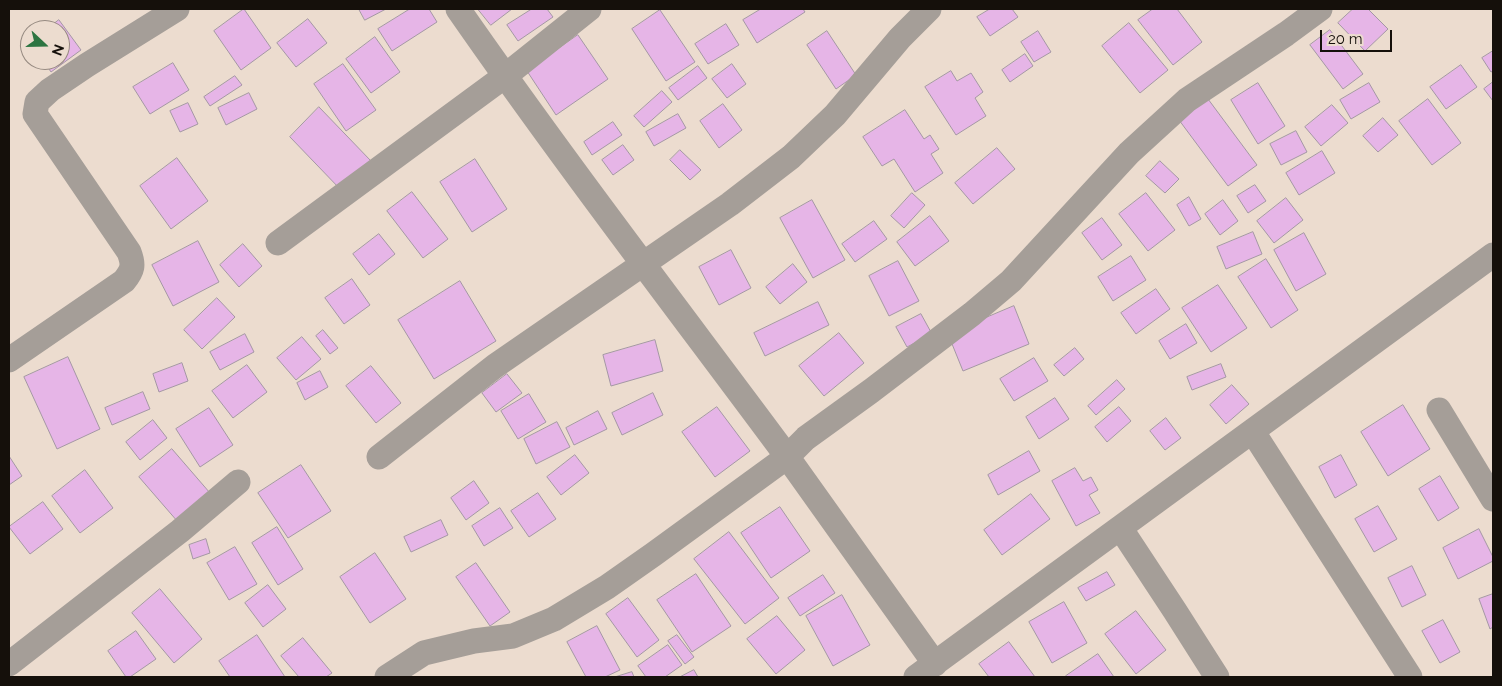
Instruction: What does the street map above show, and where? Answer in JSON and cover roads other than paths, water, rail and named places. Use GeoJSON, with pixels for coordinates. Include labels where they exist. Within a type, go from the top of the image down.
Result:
{"type":"FeatureCollection","features":[{"type":"Feature","properties":{"kind":"street"},"geometry":{"type":"LineString","coordinates":[[9,360],[124,280],[132,272],[133,262],[129,252],[35,114],[37,102],[50,90],[87,65],[175,9]]}},
{"type":"Feature","properties":{"kind":"street"},"geometry":{"type":"LineString","coordinates":[[458,9],[505,76],[786,457],[926,671],[1493,255]]}},
{"type":"Feature","properties":{"kind":"street"},"geometry":{"type":"LineString","coordinates":[[278,243],[505,76],[589,9]]}},
{"type":"Feature","properties":{"kind":"street"},"geometry":{"type":"LineString","coordinates":[[379,458],[495,366],[730,204],[790,157],[835,116],[900,38],[930,9]]}},
{"type":"Feature","properties":{"kind":"street"},"geometry":{"type":"LineString","coordinates":[[387,677],[424,653],[474,641],[513,636],[554,619],[607,587],[654,554],[786,457],[806,438],[972,314],[1011,281],[1129,153],[1187,100],[1320,9]]}},
{"type":"Feature","properties":{"kind":"street"},"geometry":{"type":"LineString","coordinates":[[1439,410],[1493,499]]}},
{"type":"Feature","properties":{"kind":"street"},"geometry":{"type":"LineString","coordinates":[[1254,432],[1410,677]]}},
{"type":"Feature","properties":{"kind":"street"},"geometry":{"type":"LineString","coordinates":[[14,663],[180,531],[238,482]]}},
{"type":"Feature","properties":{"kind":"street"},"geometry":{"type":"LineString","coordinates":[[1121,529],[1217,677]]}}]}
